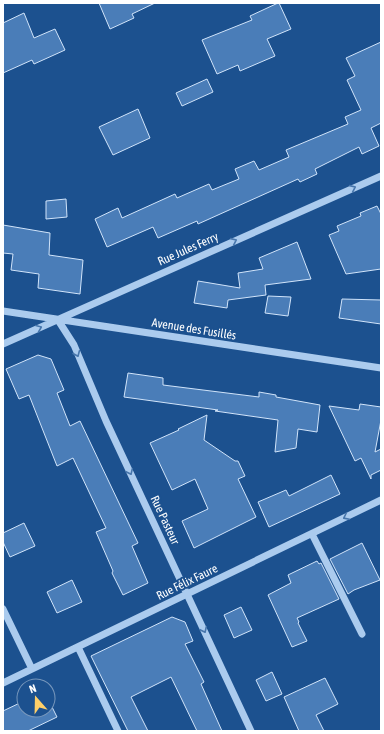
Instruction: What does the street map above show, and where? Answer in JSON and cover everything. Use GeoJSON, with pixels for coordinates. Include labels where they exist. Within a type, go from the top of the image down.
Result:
{"type":"FeatureCollection","features":[{"type":"Feature","properties":{"kind":"street","name":"Rue Jules Ferry"},"geometry":{"type":"LineString","coordinates":[[3,344],[381,176]]}},
{"type":"Feature","properties":{"kind":"street","name":"Avenue des Fusillés"},"geometry":{"type":"LineString","coordinates":[[3,311],[381,368]]}},
{"type":"Feature","properties":{"kind":"street","name":"Rue Pasteur"},"geometry":{"type":"LineString","coordinates":[[58,320],[74,345],[106,421],[251,731]]}},
{"type":"Feature","properties":{"kind":"street","name":"Rue Félix Faure"},"geometry":{"type":"LineString","coordinates":[[3,683],[381,500]]}},
{"type":"Feature","properties":{"kind":"street"},"geometry":{"type":"LineString","coordinates":[[312,534],[362,634]]}},
{"type":"Feature","properties":{"kind":"street"},"geometry":{"type":"LineString","coordinates":[[3,609],[32,669]]}},
{"type":"Feature","properties":{"kind":"street"},"geometry":{"type":"LineString","coordinates":[[78,647],[118,731]]}},
{"type":"Feature","properties":{"kind":"building"},"geometry":{"type":"Polygon","coordinates":[[[99,3],[155,3],[132,14],[134,18],[110,29],[99,3]]]}},
{"type":"Feature","properties":{"kind":"building"},"geometry":{"type":"Polygon","coordinates":[[[278,3],[291,29],[267,39],[275,56],[240,71],[238,65],[217,74],[202,40],[252,20],[250,16],[278,3]]]}},
{"type":"Feature","properties":{"kind":"building"},"geometry":{"type":"Polygon","coordinates":[[[24,13],[34,38],[55,29],[65,50],[34,64],[32,60],[3,73],[3,23],[24,13]]]}},
{"type":"Feature","properties":{"kind":"building"},"geometry":{"type":"Polygon","coordinates":[[[381,42],[381,123],[371,128],[379,146],[362,154],[359,147],[315,169],[317,174],[300,182],[298,179],[198,224],[197,221],[158,238],[153,227],[107,247],[95,219],[118,208],[122,218],[175,194],[177,198],[209,184],[212,190],[239,179],[235,169],[254,161],[259,170],[289,157],[286,150],[348,124],[345,117],[361,110],[347,80],[355,76],[346,58],[381,42]]]}},
{"type":"Feature","properties":{"kind":"building"},"geometry":{"type":"Polygon","coordinates":[[[207,79],[213,92],[182,106],[176,93],[207,79]]]}},
{"type":"Feature","properties":{"kind":"building"},"geometry":{"type":"Polygon","coordinates":[[[138,109],[150,138],[113,155],[99,127],[138,109]]]}},
{"type":"Feature","properties":{"kind":"building"},"geometry":{"type":"Polygon","coordinates":[[[66,199],[67,217],[46,219],[46,201],[66,199]]]}},
{"type":"Feature","properties":{"kind":"building"},"geometry":{"type":"Polygon","coordinates":[[[377,206],[381,214],[381,269],[346,274],[329,235],[339,231],[337,226],[361,216],[360,213],[377,206]]]}},
{"type":"Feature","properties":{"kind":"building"},"geometry":{"type":"Polygon","coordinates":[[[3,225],[50,233],[49,255],[83,260],[80,294],[38,288],[39,274],[11,270],[13,254],[3,253],[3,225]]]}},
{"type":"Feature","properties":{"kind":"building"},"geometry":{"type":"Polygon","coordinates":[[[297,242],[311,279],[265,285],[266,295],[228,300],[227,308],[194,303],[198,281],[240,288],[238,273],[263,269],[259,258],[297,242]]]}},
{"type":"Feature","properties":{"kind":"building"},"geometry":{"type":"Polygon","coordinates":[[[268,296],[291,297],[288,316],[265,313],[268,296]]]}},
{"type":"Feature","properties":{"kind":"building"},"geometry":{"type":"Polygon","coordinates":[[[342,299],[381,300],[381,324],[339,318],[342,299]]]}},
{"type":"Feature","properties":{"kind":"building"},"geometry":{"type":"Polygon","coordinates":[[[38,355],[51,359],[64,390],[57,393],[70,426],[80,421],[138,543],[132,546],[148,583],[123,595],[112,573],[113,571],[96,532],[106,528],[73,458],[57,466],[29,395],[19,399],[6,369],[38,355]]]}},
{"type":"Feature","properties":{"kind":"building"},"geometry":{"type":"Polygon","coordinates":[[[128,373],[163,378],[163,385],[259,397],[259,392],[276,395],[276,397],[320,405],[317,432],[298,429],[296,448],[275,452],[278,420],[124,397],[128,373]]]}},
{"type":"Feature","properties":{"kind":"building"},"geometry":{"type":"Polygon","coordinates":[[[360,404],[381,407],[381,420],[375,452],[381,449],[381,470],[371,475],[371,479],[361,458],[355,461],[329,406],[359,410],[360,404]]]}},
{"type":"Feature","properties":{"kind":"building"},"geometry":{"type":"Polygon","coordinates":[[[207,415],[204,440],[235,461],[238,461],[245,476],[238,479],[256,517],[194,548],[182,521],[208,509],[195,479],[172,490],[150,443],[207,415]]]}},
{"type":"Feature","properties":{"kind":"building"},"geometry":{"type":"Polygon","coordinates":[[[331,475],[340,494],[269,527],[258,502],[286,490],[289,496],[331,475]]]}},
{"type":"Feature","properties":{"kind":"building"},"geometry":{"type":"Polygon","coordinates":[[[24,523],[35,546],[10,557],[3,542],[3,533],[24,523]]]}},
{"type":"Feature","properties":{"kind":"building"},"geometry":{"type":"Polygon","coordinates":[[[362,543],[380,580],[354,590],[348,594],[330,559],[362,543]]]}},
{"type":"Feature","properties":{"kind":"building"},"geometry":{"type":"Polygon","coordinates":[[[317,561],[319,564],[321,563],[339,599],[297,618],[307,641],[292,647],[268,595],[291,583],[288,575],[317,561]]]}},
{"type":"Feature","properties":{"kind":"building"},"geometry":{"type":"Polygon","coordinates":[[[72,580],[82,602],[57,613],[47,592],[72,580]]]}},
{"type":"Feature","properties":{"kind":"building"},"geometry":{"type":"Polygon","coordinates":[[[241,607],[252,630],[234,638],[224,615],[241,607]]]}},
{"type":"Feature","properties":{"kind":"building"},"geometry":{"type":"Polygon","coordinates":[[[172,617],[185,622],[193,641],[185,644],[204,682],[201,684],[222,731],[197,731],[171,677],[131,697],[148,731],[128,731],[91,656],[172,617]]]}},
{"type":"Feature","properties":{"kind":"building"},"geometry":{"type":"Polygon","coordinates":[[[272,672],[282,694],[266,701],[256,680],[272,672]]]}},
{"type":"Feature","properties":{"kind":"building"},"geometry":{"type":"Polygon","coordinates":[[[325,678],[338,704],[316,715],[324,731],[299,731],[284,697],[325,678]]]}},
{"type":"Feature","properties":{"kind":"building"},"geometry":{"type":"Polygon","coordinates":[[[16,705],[16,718],[55,718],[28,731],[3,731],[3,711],[16,705]]]}}]}
